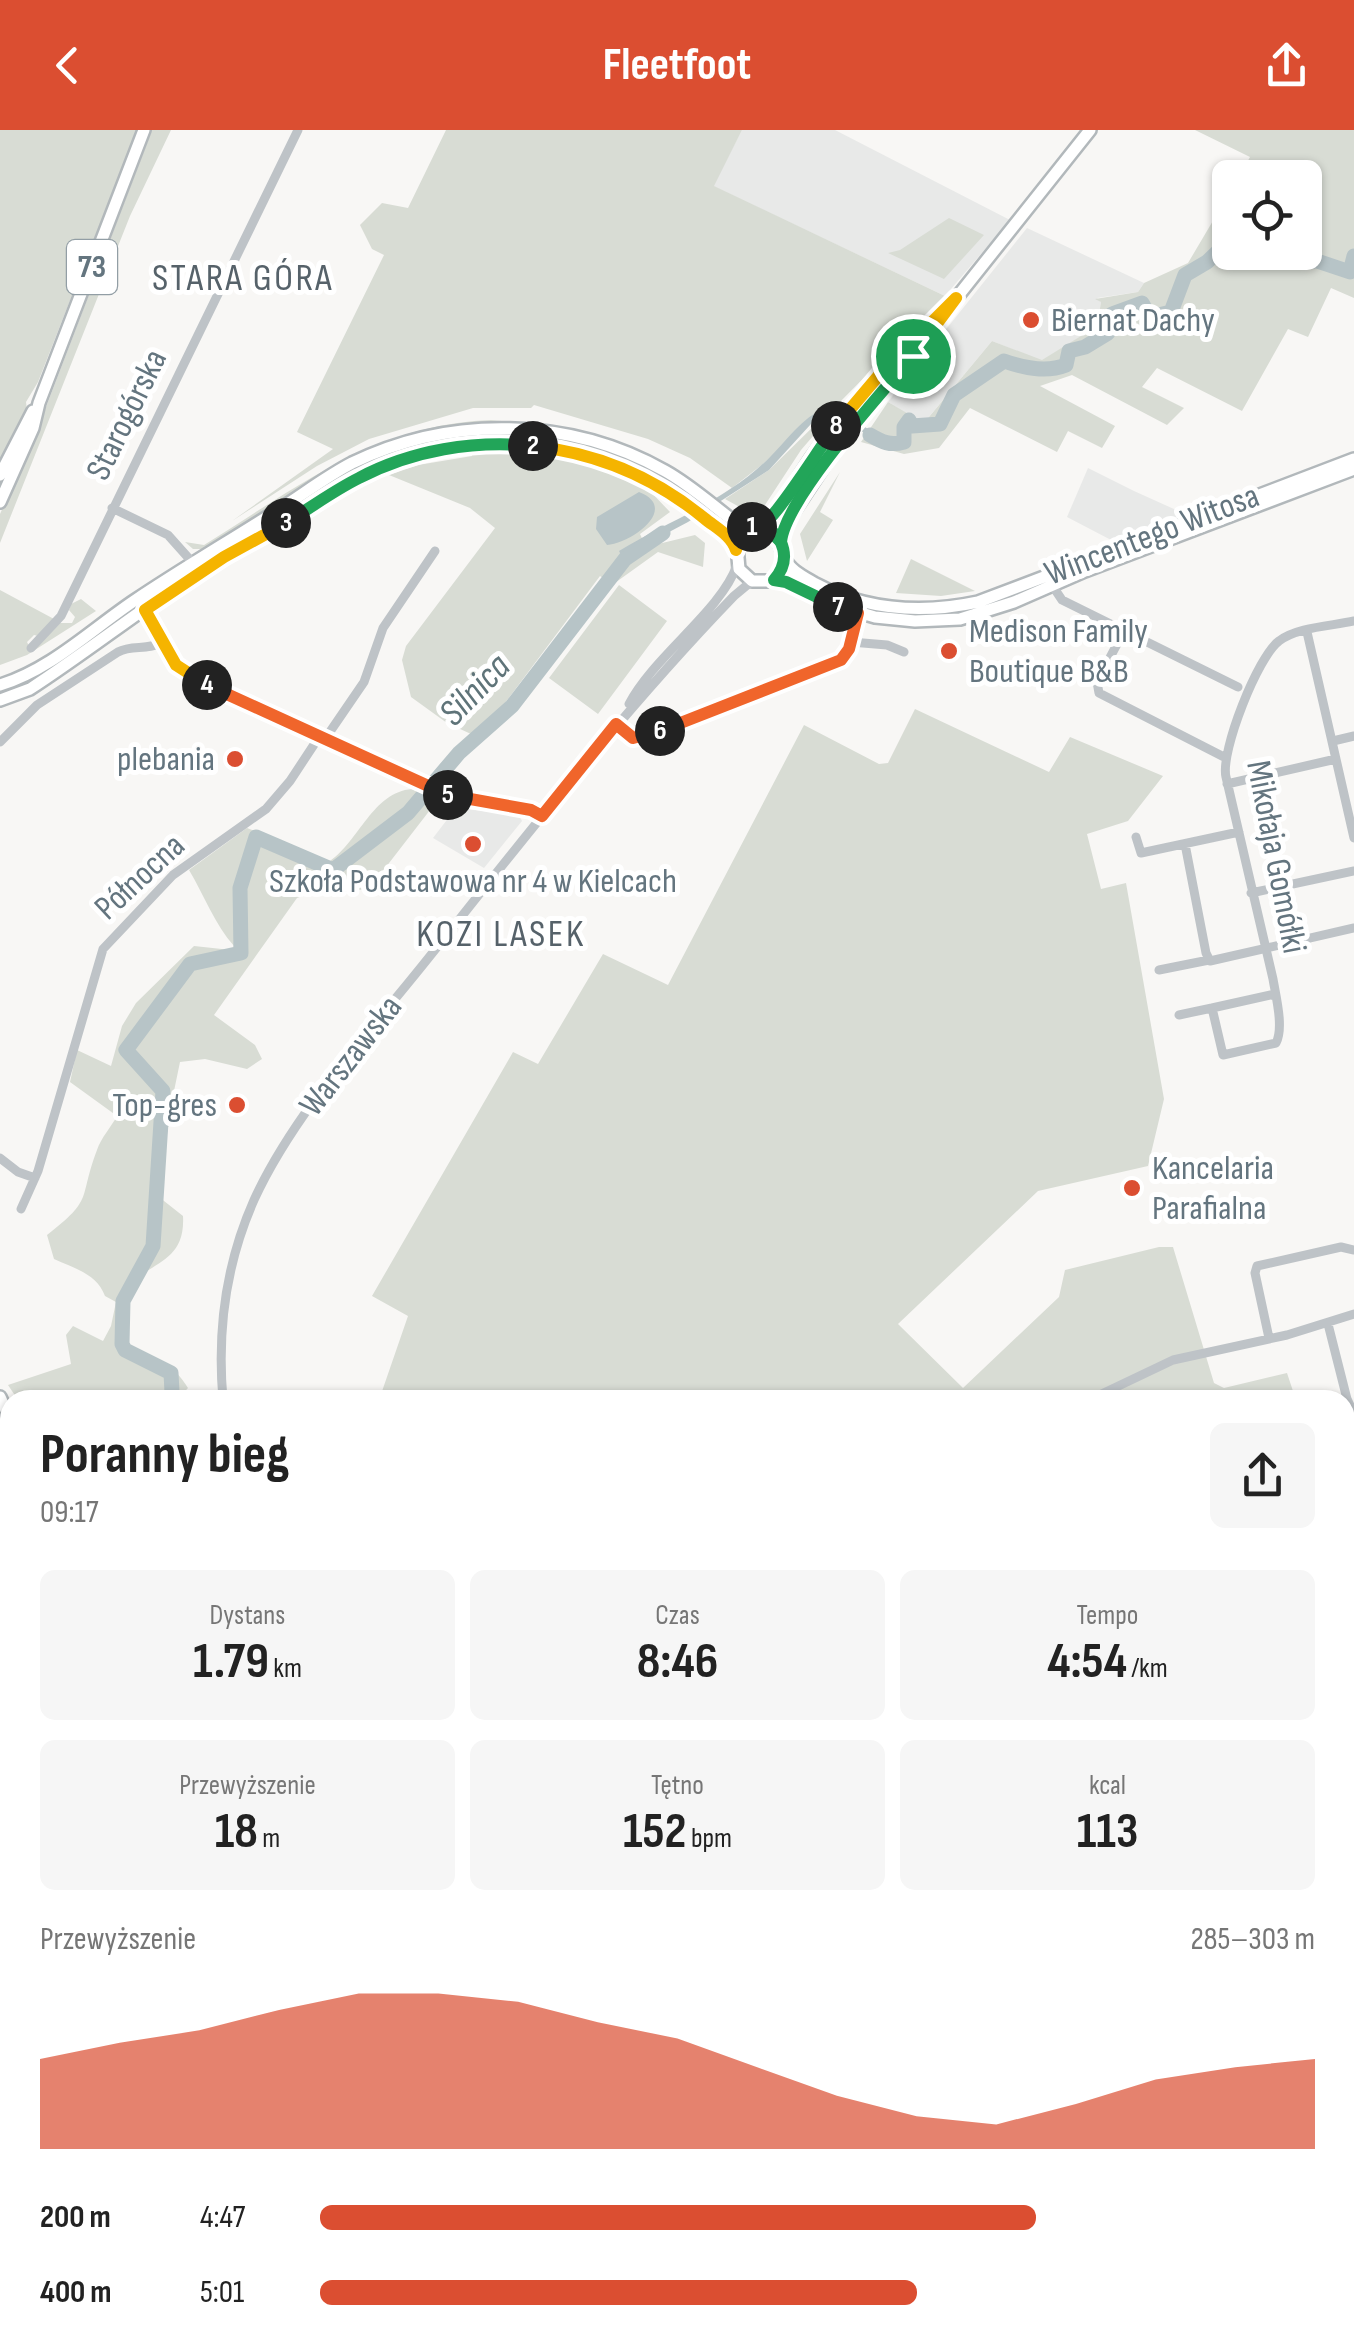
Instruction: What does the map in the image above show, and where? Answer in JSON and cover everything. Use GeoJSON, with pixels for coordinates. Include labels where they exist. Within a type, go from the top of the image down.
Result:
{"type":"FeatureCollection","features":[{"type":"Feature","properties":{"kind":"main road","name":"73"},"geometry":{"type":"LineString","coordinates":[[0,475],[38,403],[144,130]]}},
{"type":"Feature","properties":{"kind":"main road"},"geometry":{"type":"LineString","coordinates":[[956,298],[854,403],[773,518],[740,536],[736,550],[741,573],[752,581],[774,580],[783,568],[781,542],[786,522],[846,436],[1090,130]]}},
{"type":"Feature","properties":{"kind":"main road","name":"73"},"geometry":{"type":"LineString","coordinates":[[0,502],[34,428],[38,403]]}},
{"type":"Feature","properties":{"kind":"main road"},"geometry":{"type":"LineString","coordinates":[[0,682],[24,677],[351,464],[407,442],[465,430],[528,429],[590,440],[648,462],[739,525],[773,532],[781,542]]}},
{"type":"Feature","properties":{"kind":"main road"},"geometry":{"type":"LineString","coordinates":[[3,701],[30,689],[224,557],[359,478],[436,451],[512,444],[574,453],[630,471],[690,507],[732,541],[736,550]]}},
{"type":"Feature","properties":{"kind":"main road","name":"Wincentego Witosa"},"geometry":{"type":"LineString","coordinates":[[784,558],[790,568],[855,600],[916,609],[959,606],[1354,459]]}},
{"type":"Feature","properties":{"kind":"main road","name":"Wincentego Witosa"},"geometry":{"type":"LineString","coordinates":[[774,580],[858,613],[892,620],[960,619],[1354,469]]}},
{"type":"Feature","properties":{"kind":"street","name":"Starogórska"},"geometry":{"type":"LineString","coordinates":[[30,648],[62,616],[298,130]]}},
{"type":"Feature","properties":{"kind":"street","name":"Starogórska"},"geometry":{"type":"LineString","coordinates":[[112,508],[168,535],[194,563]]}},
{"type":"Feature","properties":{"kind":"street","name":"Północna"},"geometry":{"type":"LineString","coordinates":[[21,1209],[35,1178],[75,1052],[103,950],[173,875],[266,809],[364,682],[383,628],[435,551]]}},
{"type":"Feature","properties":{"kind":"street","name":"Warszawska"},"geometry":{"type":"LineString","coordinates":[[223,1390],[227,1287],[243,1226],[268,1172],[300,1122],[616,724],[651,672],[728,584],[737,565]]}},
{"type":"Feature","properties":{"kind":"street","name":"Warszawska"},"geometry":{"type":"LineString","coordinates":[[625,712],[752,581]]}},
{"type":"Feature","properties":{"kind":"street"},"geometry":{"type":"LineString","coordinates":[[1052,585],[1062,600],[1238,687]]}},
{"type":"Feature","properties":{"kind":"street"},"geometry":{"type":"LineString","coordinates":[[145,610],[176,665],[188,676],[438,792],[531,810],[542,816]]}},
{"type":"Feature","properties":{"kind":"street"},"geometry":{"type":"LineString","coordinates":[[616,724],[630,737],[641,738],[837,662],[847,653],[858,613]]}},
{"type":"Feature","properties":{"kind":"street","name":"Mikołaja Gomółki"},"geometry":{"type":"LineString","coordinates":[[1212,1008],[1223,1055],[1278,1042],[1275,994],[1227,784],[1224,758],[1232,732],[1268,652],[1284,637],[1354,621]]}},
{"type":"Feature","properties":{"kind":"street"},"geometry":{"type":"LineString","coordinates":[[1124,631],[1097,682],[1099,694],[1224,758]]}},
{"type":"Feature","properties":{"kind":"street"},"geometry":{"type":"LineString","coordinates":[[1307,632],[1354,838]]}},
{"type":"Feature","properties":{"kind":"street"},"geometry":{"type":"LineString","coordinates":[[0,742],[37,705],[114,654],[126,648],[151,649],[163,642]]}},
{"type":"Feature","properties":{"kind":"street"},"geometry":{"type":"LineString","coordinates":[[851,642],[888,645],[904,652]]}},
{"type":"Feature","properties":{"kind":"street"},"geometry":{"type":"LineString","coordinates":[[1332,741],[1354,736]]}},
{"type":"Feature","properties":{"kind":"street"},"geometry":{"type":"LineString","coordinates":[[1227,784],[1336,759]]}},
{"type":"Feature","properties":{"kind":"street"},"geometry":{"type":"LineString","coordinates":[[1136,837],[1142,853],[1239,832]]}},
{"type":"Feature","properties":{"kind":"street"},"geometry":{"type":"LineString","coordinates":[[1184,844],[1208,960]]}},
{"type":"Feature","properties":{"kind":"street"},"geometry":{"type":"LineString","coordinates":[[1252,893],[1354,871]]}},
{"type":"Feature","properties":{"kind":"street"},"geometry":{"type":"LineString","coordinates":[[1159,970],[1354,928]]}},
{"type":"Feature","properties":{"kind":"street","name":"Mikołaja Gomółki"},"geometry":{"type":"LineString","coordinates":[[1180,1015],[1275,994]]}},
{"type":"Feature","properties":{"kind":"street"},"geometry":{"type":"LineString","coordinates":[[0,1158],[18,1172],[35,1178]]}},
{"type":"Feature","properties":{"kind":"street"},"geometry":{"type":"LineString","coordinates":[[1269,1338],[1255,1273],[1257,1266],[1341,1247],[1354,1250]]}},
{"type":"Feature","properties":{"kind":"street"},"geometry":{"type":"LineString","coordinates":[[1111,1390],[1173,1360],[1328,1324],[1354,1314]]}},
{"type":"Feature","properties":{"kind":"street"},"geometry":{"type":"LineString","coordinates":[[1328,1324],[1345,1390]]}},
{"type":"Feature","properties":{"kind":"shaded area"},"geometry":{"type":"Polygon","coordinates":[[[0,130],[137,130],[38,382],[26,402],[27,410],[0,466],[0,130]]]}},
{"type":"Feature","properties":{"kind":"shaded area"},"geometry":{"type":"Polygon","coordinates":[[[152,130],[171,130],[130,216],[0,543],[0,514],[33,441],[152,130]]]}},
{"type":"Feature","properties":{"kind":"shaded area"},"geometry":{"type":"Polygon","coordinates":[[[446,130],[742,130],[714,186],[945,296],[835,407],[824,408],[732,488],[690,458],[648,439],[534,405],[473,408],[369,439],[317,466],[232,521],[333,449],[297,432],[384,255],[372,249],[360,225],[382,203],[408,208],[446,130]]]}},
{"type":"Feature","properties":{"kind":"shaded area"},"geometry":{"type":"Polygon","coordinates":[[[742,130],[835,130],[1010,220],[945,296],[713,186],[742,130]]]}},
{"type":"Feature","properties":{"kind":"shaded area"},"geometry":{"type":"Polygon","coordinates":[[[1195,130],[1354,130],[1354,265],[1347,270],[1322,261],[1322,160],[1248,160],[1250,157],[1195,130]]]}},
{"type":"Feature","properties":{"kind":"shaded area"},"geometry":{"type":"Polygon","coordinates":[[[949,218],[984,235],[944,279],[888,253],[900,250],[949,218]]]}},
{"type":"Feature","properties":{"kind":"shaded area"},"geometry":{"type":"Polygon","coordinates":[[[1212,222],[1212,270],[1322,267],[1354,273],[1354,298],[1331,288],[1308,337],[1288,329],[1242,411],[1157,368],[1142,387],[1184,408],[1167,425],[1072,375],[1040,386],[1115,426],[1102,448],[1068,431],[1057,452],[970,408],[939,448],[904,454],[861,442],[888,402],[924,423],[992,341],[1042,360],[1097,326],[1101,302],[1095,299],[1138,292],[1144,283],[1188,263],[1212,222]]]}},
{"type":"Feature","properties":{"kind":"shaded area"},"geometry":{"type":"Polygon","coordinates":[[[1027,228],[1144,283],[1138,292],[1097,298],[1101,302],[1097,326],[1042,361],[992,341],[923,424],[888,402],[1027,228]]]}},
{"type":"Feature","properties":{"kind":"shaded area"},"geometry":{"type":"Polygon","coordinates":[[[830,406],[888,441],[885,446],[833,413],[821,413],[769,470],[688,522],[622,557],[619,551],[736,485],[805,420],[830,406]]]}},
{"type":"Feature","properties":{"kind":"shaded area"},"geometry":{"type":"Polygon","coordinates":[[[822,418],[826,421],[801,450],[765,505],[745,510],[725,499],[769,470],[822,418]]]}},
{"type":"Feature","properties":{"kind":"shaded area"},"geometry":{"type":"Polygon","coordinates":[[[491,420],[525,423],[452,427],[382,445],[322,474],[203,549],[193,549],[185,542],[204,545],[306,481],[374,446],[450,424],[491,420]]]}},
{"type":"Feature","properties":{"kind":"shaded area"},"geometry":{"type":"Polygon","coordinates":[[[497,433],[552,439],[600,450],[646,468],[695,496],[689,500],[662,483],[529,440],[493,439],[427,448],[355,474],[124,618],[121,615],[353,468],[433,440],[497,433]]]}},
{"type":"Feature","properties":{"kind":"shaded area"},"geometry":{"type":"Polygon","coordinates":[[[472,450],[554,456],[614,470],[615,476],[648,489],[670,512],[640,534],[646,547],[695,535],[705,543],[703,567],[658,552],[612,585],[600,576],[502,707],[471,734],[447,723],[411,697],[402,660],[406,646],[495,528],[470,508],[389,475],[418,465],[472,456],[472,450]]]}},
{"type":"Feature","properties":{"kind":"shaded area"},"geometry":{"type":"Polygon","coordinates":[[[1088,468],[1185,514],[1113,541],[1067,517],[1088,468]]]}},
{"type":"Feature","properties":{"kind":"shaded area"},"geometry":{"type":"Polygon","coordinates":[[[840,472],[820,512],[833,520],[807,561],[800,534],[840,472]]]}},
{"type":"Feature","properties":{"kind":"shaded area"},"geometry":{"type":"Polygon","coordinates":[[[639,492],[655,507],[648,524],[628,538],[607,545],[596,529],[597,517],[639,492]]]}},
{"type":"Feature","properties":{"kind":"shaded area"},"geometry":{"type":"Polygon","coordinates":[[[911,559],[975,591],[941,596],[896,593],[911,559]]]}},
{"type":"Feature","properties":{"kind":"shaded area"},"geometry":{"type":"Polygon","coordinates":[[[619,585],[667,621],[598,714],[549,678],[619,585]]]}},
{"type":"Feature","properties":{"kind":"shaded area"},"geometry":{"type":"Polygon","coordinates":[[[0,590],[54,619],[27,642],[29,646],[59,623],[72,623],[75,617],[69,610],[71,604],[81,599],[96,611],[27,655],[0,665],[0,590]]]}},
{"type":"Feature","properties":{"kind":"shaded area"},"geometry":{"type":"Polygon","coordinates":[[[915,709],[1049,772],[1070,737],[1163,776],[1128,821],[1087,834],[1101,889],[1126,883],[1164,1099],[1148,1166],[1038,1191],[898,1324],[963,1388],[1059,1297],[1065,1270],[1173,1247],[1214,1383],[1224,1388],[1287,1373],[1293,1390],[382,1390],[408,1316],[372,1296],[513,1052],[538,1064],[603,954],[668,985],[804,725],[879,764],[888,763],[915,709]]]}},
{"type":"Feature","properties":{"kind":"shaded area"},"geometry":{"type":"Polygon","coordinates":[[[412,789],[430,798],[430,810],[369,889],[337,892],[324,888],[297,898],[214,1015],[255,1045],[262,1059],[247,1069],[205,1059],[180,1062],[174,1091],[184,1105],[168,1127],[159,1197],[183,1216],[182,1234],[169,1256],[130,1287],[123,1312],[126,1349],[162,1362],[188,1388],[11,1390],[8,1385],[71,1364],[66,1335],[73,1326],[103,1341],[111,1326],[116,1302],[105,1296],[91,1277],[54,1259],[47,1235],[79,1205],[99,1146],[117,1116],[70,1082],[77,1050],[111,1066],[122,1026],[136,1003],[194,946],[231,950],[234,946],[189,870],[247,828],[330,861],[377,808],[398,792],[412,789]]]}},
{"type":"Feature","properties":{"kind":"shaded area","name":"Szkoła Podstawowa nr 4 w Kielcach"},"geometry":{"type":"Polygon","coordinates":[[[456,808],[519,815],[522,821],[484,868],[433,838],[456,808]]]}},
{"type":"Feature","properties":{"kind":"waterway","name":"Silnica"},"geometry":{"type":"LineString","coordinates":[[1322,263],[1350,272],[1354,256]]}},
{"type":"Feature","properties":{"kind":"waterway","name":"Silnica"},"geometry":{"type":"LineString","coordinates":[[870,435],[886,443],[899,443],[904,442],[904,427],[909,420],[912,426],[940,424],[954,395],[1004,361],[1035,369],[1066,365],[1069,351],[1085,347],[1108,333],[1112,314],[1142,303],[1150,317],[1171,312],[1185,275],[1212,257]]}},
{"type":"Feature","properties":{"kind":"waterway","name":"Silnica"},"geometry":{"type":"LineString","coordinates":[[172,1390],[171,1373],[125,1350],[122,1344],[123,1301],[153,1246],[163,1091],[126,1050],[190,964],[241,953],[240,888],[256,837],[333,870],[408,813],[459,753],[512,706],[625,559],[663,533]]}},
{"type":"Feature","properties":{"kind":"place","name":"Biernat Dachy"},"geometry":{"type":"Point","coordinates":[1031,320]}},
{"type":"Feature","properties":{"kind":"place","name":"Medison Family Boutique B&B"},"geometry":{"type":"Point","coordinates":[949,651]}},
{"type":"Feature","properties":{"kind":"place","name":"plebania"},"geometry":{"type":"Point","coordinates":[235,759]}},
{"type":"Feature","properties":{"kind":"place","name":"Szkoła Podstawowa nr 4 w Kielcach"},"geometry":{"type":"Point","coordinates":[473,844]}},
{"type":"Feature","properties":{"kind":"place","name":"Top-gres"},"geometry":{"type":"Point","coordinates":[237,1105]}},
{"type":"Feature","properties":{"kind":"place","name":"Kancelaria Parafialna"},"geometry":{"type":"Point","coordinates":[1132,1188]}},
{"type":"Feature","properties":{"kind":"district","name":"STARA GÓRA"},"geometry":{"type":"Point","coordinates":[243,278]}},
{"type":"Feature","properties":{"kind":"district","name":"KOZI LASEK"},"geometry":{"type":"Point","coordinates":[501,934]}},
{"type":"Feature","properties":{"kind":"route"},"geometry":{"type":"LineString","coordinates":[[913,356],[818,473],[785,525],[782,532],[781,542],[778,536],[766,527],[756,526],[740,536],[736,550],[728,536],[682,500],[644,478],[597,459],[548,448],[477,445],[420,454],[359,478],[224,557],[145,610],[176,665],[188,676],[438,792],[531,810],[542,816],[616,724],[630,737],[641,738],[843,658],[858,613],[774,580],[784,565],[783,546],[778,536],[773,532],[766,527],[761,526],[773,518],[806,464],[854,403],[956,298],[913,356]]}}]}
